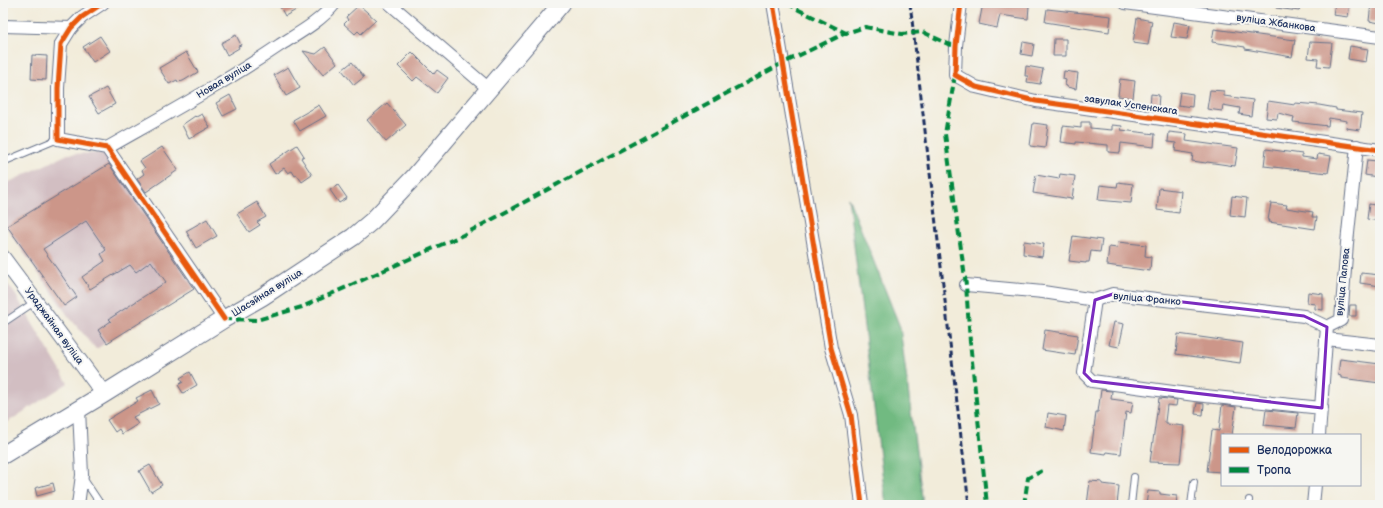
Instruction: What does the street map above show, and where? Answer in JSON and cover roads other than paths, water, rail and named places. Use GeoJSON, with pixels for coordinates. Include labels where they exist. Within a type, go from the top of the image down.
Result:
{"type":"FeatureCollection","features":[{"type":"Feature","properties":{"kind":"main road","name":"Шасэйная вуліца"},"geometry":{"type":"LineString","coordinates":[[3,455],[262,297],[353,237],[372,221],[415,176],[562,3]]}},
{"type":"Feature","properties":{"kind":"street"},"geometry":{"type":"LineString","coordinates":[[103,3],[82,17],[71,28],[61,44],[58,88],[58,139],[107,148],[224,319]]}},
{"type":"Feature","properties":{"kind":"street","name":"Новая вуліца"},"geometry":{"type":"LineString","coordinates":[[107,148],[259,59],[319,19],[329,11],[335,3]]}},
{"type":"Feature","properties":{"kind":"street"},"geometry":{"type":"LineString","coordinates":[[389,3],[489,90]]}},
{"type":"Feature","properties":{"kind":"street"},"geometry":{"type":"LineString","coordinates":[[773,3],[831,348],[851,415],[862,505]]}},
{"type":"Feature","properties":{"kind":"street","name":"завулак Успенскага"},"geometry":{"type":"LineString","coordinates":[[961,3],[956,46],[955,74],[976,87],[1036,101],[1380,150]]}},
{"type":"Feature","properties":{"kind":"street","name":"вуліца Жбанкова"},"geometry":{"type":"LineString","coordinates":[[1130,3],[1380,37]]}},
{"type":"Feature","properties":{"kind":"street"},"geometry":{"type":"LineString","coordinates":[[3,26],[71,28]]}},
{"type":"Feature","properties":{"kind":"street","name":"вуліца Папова"},"geometry":{"type":"LineString","coordinates":[[1326,333],[1340,320],[1357,146]]}},
{"type":"Feature","properties":{"kind":"street","name":"Ураджайная вуліца"},"geometry":{"type":"LineString","coordinates":[[3,258],[104,394]]}},
{"type":"Feature","properties":{"kind":"street","name":"вуліца Франко"},"geometry":{"type":"LineString","coordinates":[[966,285],[1043,292],[1095,300],[1113,294],[1304,316],[1326,333],[1380,345]]}},
{"type":"Feature","properties":{"kind":"street"},"geometry":{"type":"LineString","coordinates":[[1095,300],[1084,373],[1092,381],[1195,395],[1322,408]]}},
{"type":"Feature","properties":{"kind":"street"},"geometry":{"type":"LineString","coordinates":[[1319,434],[1326,333]]}},
{"type":"Feature","properties":{"kind":"street"},"geometry":{"type":"LineString","coordinates":[[78,505],[82,475],[79,409]]}},
{"type":"Feature","properties":{"kind":"street"},"geometry":{"type":"LineString","coordinates":[[1313,505],[1315,486]]}},
{"type":"Feature","properties":{"kind":"lane"},"geometry":{"type":"LineString","coordinates":[[3,162],[58,139]]}},
{"type":"Feature","properties":{"kind":"lane"},"geometry":{"type":"LineString","coordinates":[[3,323],[36,301]]}},
{"type":"Feature","properties":{"kind":"lane"},"geometry":{"type":"LineString","coordinates":[[82,475],[101,505]]}},
{"type":"Feature","properties":{"kind":"lane"},"geometry":{"type":"LineString","coordinates":[[1131,505],[1134,477]]}},
{"type":"Feature","properties":{"kind":"lane"},"geometry":{"type":"LineString","coordinates":[[1190,505],[1194,482]]}},
{"type":"Feature","properties":{"kind":"railway"},"geometry":{"type":"LineString","coordinates":[[910,3],[969,505]]}}]}
